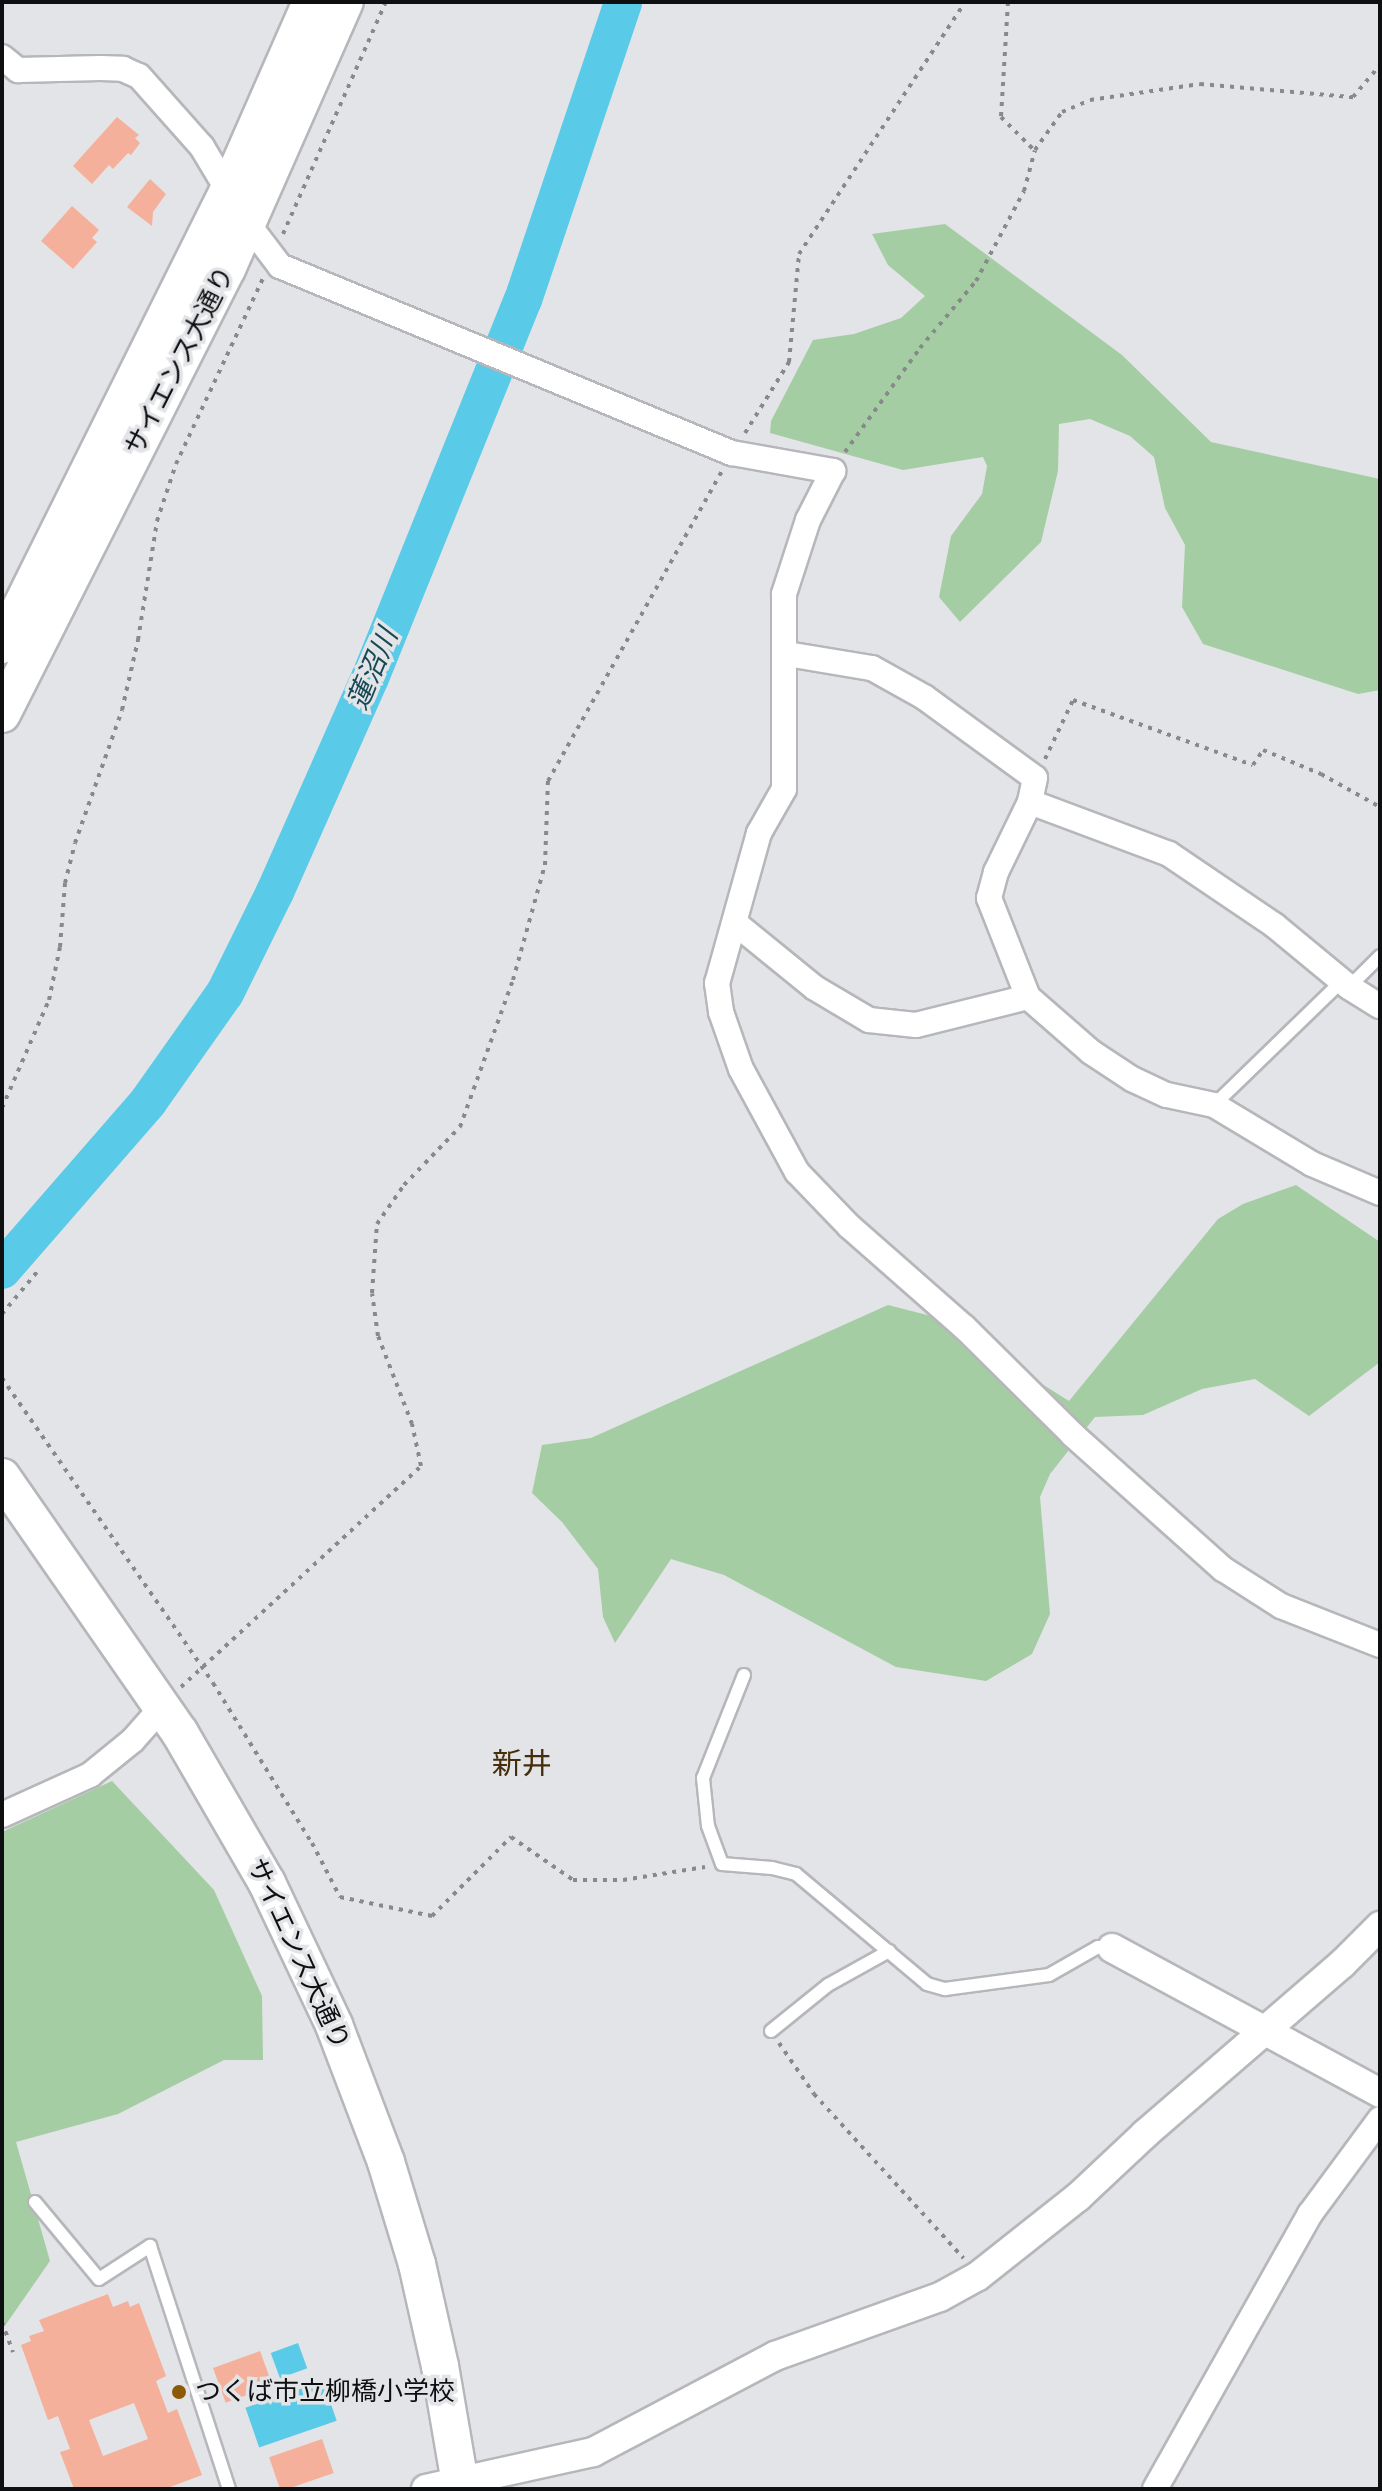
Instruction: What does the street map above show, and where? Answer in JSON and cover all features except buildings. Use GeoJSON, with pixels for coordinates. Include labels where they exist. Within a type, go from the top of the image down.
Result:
{"type":"FeatureCollection","features":[{"type":"Feature","properties":{"kind":"main road","name":"サイエンス大通り"},"geometry":{"type":"LineString","coordinates":[[2,645],[228,191],[311,2]]}},
{"type":"Feature","properties":{"kind":"main road","name":"サイエンス大通り"},"geometry":{"type":"LineString","coordinates":[[2,714],[248,224],[345,2]]}},
{"type":"Feature","properties":{"kind":"main road","name":"サイエンス大通り"},"geometry":{"type":"LineString","coordinates":[[2,1477],[163,1706],[267,1883],[334,2025],[359,2087],[417,2264],[440,2366],[449,2487]]}},
{"type":"Feature","properties":{"kind":"street"},"geometry":{"type":"LineString","coordinates":[[7,66],[123,69],[139,76],[202,147],[248,224],[280,266],[479,351],[732,453],[833,471],[808,520],[784,594],[787,654],[784,789],[759,833],[717,983],[721,1012],[741,1069],[797,1172],[850,1227],[964,1327],[1073,1435],[1223,1569],[1281,1606],[1380,1645]]}},
{"type":"Feature","properties":{"kind":"street"},"geometry":{"type":"LineString","coordinates":[[787,654],[872,668],[924,697],[1035,778],[1030,802],[996,872],[989,898],[1028,997],[1091,1052],[1132,1079],[1167,1095],[1214,1105],[1312,1164],[1380,1193]]}},
{"type":"Feature","properties":{"kind":"street"},"geometry":{"type":"LineString","coordinates":[[1030,802],[1169,854],[1274,925],[1346,984],[1380,1006]]}},
{"type":"Feature","properties":{"kind":"street"},"geometry":{"type":"LineString","coordinates":[[735,923],[815,988],[869,1020],[916,1025],[1028,997]]}},
{"type":"Feature","properties":{"kind":"street"},"geometry":{"type":"LineString","coordinates":[[2,1815],[90,1775],[133,1740],[163,1706]]}},
{"type":"Feature","properties":{"kind":"street"},"geometry":{"type":"LineString","coordinates":[[449,2487],[593,2452],[775,2356],[940,2297],[978,2276],[1078,2197],[1380,1926]]}},
{"type":"Feature","properties":{"kind":"street"},"geometry":{"type":"LineString","coordinates":[[1112,1948],[1380,2093]]}},
{"type":"Feature","properties":{"kind":"street"},"geometry":{"type":"LineString","coordinates":[[1155,2489],[1310,2214],[1380,2119]]}},
{"type":"Feature","properties":{"kind":"lane"},"geometry":{"type":"LineString","coordinates":[[1214,1105],[1380,956]]}},
{"type":"Feature","properties":{"kind":"lane"},"geometry":{"type":"LineString","coordinates":[[744,1675],[703,1778],[708,1826],[722,1864],[772,1868],[796,1874],[927,1984],[945,1989],[1049,1975],[1098,1947],[1112,1948]]}},
{"type":"Feature","properties":{"kind":"lane"},"geometry":{"type":"LineString","coordinates":[[771,2031],[828,1985],[889,1951]]}},
{"type":"Feature","properties":{"kind":"lane"},"geometry":{"type":"LineString","coordinates":[[35,2202],[99,2279],[150,2246],[229,2489]]}},
{"type":"Feature","properties":{"kind":"path"},"geometry":{"type":"LineString","coordinates":[[2,1108],[49,1000],[60,947],[65,883],[75,843],[122,710],[138,640],[157,521],[176,464],[272,259],[386,2]]}},
{"type":"Feature","properties":{"kind":"path"},"geometry":{"type":"LineString","coordinates":[[201,1666],[421,1466],[412,1424],[378,1336],[372,1293],[377,1224],[404,1185],[460,1127],[513,980],[545,865],[548,781],[732,453],[789,362],[799,254],[862,163],[965,2]]}},
{"type":"Feature","properties":{"kind":"path"},"geometry":{"type":"LineString","coordinates":[[1008,2],[1001,117],[1035,150]]}},
{"type":"Feature","properties":{"kind":"path"},"geometry":{"type":"LineString","coordinates":[[833,471],[910,360],[976,281],[1024,191],[1035,150],[1062,112],[1090,100],[1200,84],[1353,97],[1380,65]]}},
{"type":"Feature","properties":{"kind":"path"},"geometry":{"type":"LineString","coordinates":[[1035,778],[1073,700],[1253,765],[1263,750],[1321,774],[1380,807]]}},
{"type":"Feature","properties":{"kind":"path"},"geometry":{"type":"LineString","coordinates":[[2,1314],[37,1272]]}},
{"type":"Feature","properties":{"kind":"path"},"geometry":{"type":"LineString","coordinates":[[2,1378],[201,1666],[312,1843],[340,1897],[432,1916],[511,1837],[573,1880],[623,1880],[722,1864]]}},
{"type":"Feature","properties":{"kind":"path"},"geometry":{"type":"LineString","coordinates":[[771,2031],[814,2094],[978,2276]]}},
{"type":"Feature","properties":{"kind":"path"},"geometry":{"type":"LineString","coordinates":[[2,2322],[13,2352]]}},
{"type":"Feature","properties":{"kind":"green space"},"geometry":{"type":"Polygon","coordinates":[[[945,224],[1122,355],[1211,442],[1380,479],[1380,690],[1358,694],[1203,644],[1182,607],[1185,545],[1165,508],[1154,457],[1130,436],[1090,419],[1059,424],[1058,471],[1041,542],[960,622],[939,597],[951,536],[982,494],[987,466],[983,457],[903,470],[770,433],[771,421],[813,340],[854,334],[901,318],[925,296],[888,265],[872,234],[945,224]]]}},
{"type":"Feature","properties":{"kind":"green space"},"geometry":{"type":"Polygon","coordinates":[[[1296,1185],[1380,1242],[1380,1362],[1309,1416],[1255,1379],[1202,1389],[1143,1415],[1095,1417],[1050,1474],[1040,1497],[1050,1614],[1032,1654],[986,1681],[896,1667],[724,1575],[671,1559],[615,1643],[603,1617],[598,1569],[562,1522],[532,1493],[542,1445],[591,1438],[888,1305],[935,1317],[1069,1401],[1218,1219],[1243,1204],[1296,1185]]]}},
{"type":"Feature","properties":{"kind":"green space"},"geometry":{"type":"Polygon","coordinates":[[[112,1781],[214,1890],[262,1996],[263,2060],[224,2060],[118,2114],[16,2142],[50,2261],[2,2330],[2,1832],[112,1781]]]}},
{"type":"Feature","properties":{"kind":"water"},"geometry":{"type":"Polygon","coordinates":[[[298,2343],[307,2368],[280,2378],[271,2353],[298,2343]]]}},
{"type":"Feature","properties":{"kind":"water"},"geometry":{"type":"Polygon","coordinates":[[[323,2381],[337,2421],[259,2447],[245,2408],[323,2381]]]}},
{"type":"Feature","properties":{"kind":"waterway","name":"蓮沼川"},"geometry":{"type":"LineString","coordinates":[[2,1270],[148,1102],[225,993],[275,892],[370,678],[523,300],[623,2]]}},
{"type":"Feature","properties":{"kind":"place","name":"つくば市立柳橋小学校"},"geometry":{"type":"Point","coordinates":[179,2392]}},
{"type":"Feature","properties":{"kind":"district","name":"新井"},"geometry":{"type":"Point","coordinates":[522,1764]}}]}
